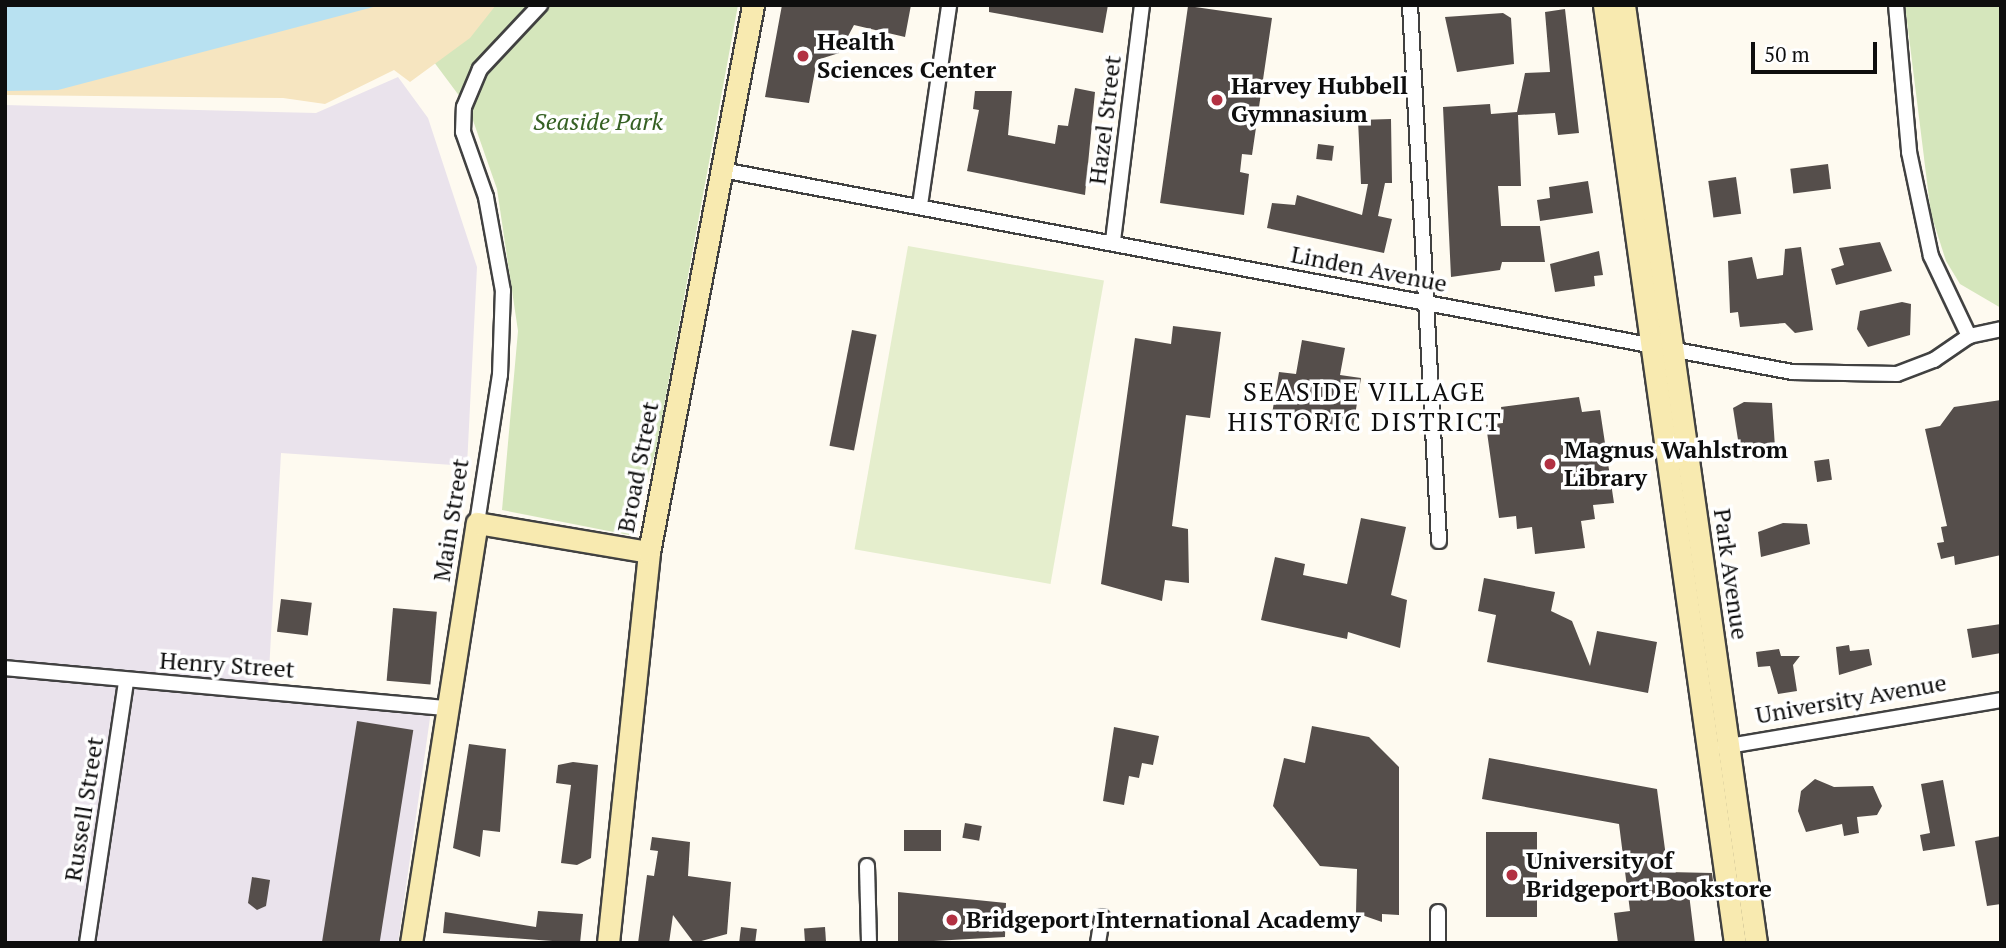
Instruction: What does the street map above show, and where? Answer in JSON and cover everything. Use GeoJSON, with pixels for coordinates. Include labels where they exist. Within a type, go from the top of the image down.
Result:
{"type":"FeatureCollection","features":[{"type":"Feature","properties":{"kind":"street","name":"Main Street"},"geometry":{"type":"LineString","coordinates":[[411,943],[500,375],[503,291],[486,197],[463,132],[464,107],[480,69],[540,5]]}},
{"type":"Feature","properties":{"kind":"street","name":"Broad Street"},"geometry":{"type":"LineString","coordinates":[[607,943],[649,552],[753,5]]}},
{"type":"Feature","properties":{"kind":"street"},"geometry":{"type":"LineString","coordinates":[[920,205],[949,5]]}},
{"type":"Feature","properties":{"kind":"street","name":"Hazel Street"},"geometry":{"type":"LineString","coordinates":[[1113,241],[1142,5]]}},
{"type":"Feature","properties":{"kind":"street"},"geometry":{"type":"LineString","coordinates":[[1410,5],[1439,541]]}},
{"type":"Feature","properties":{"kind":"street","name":"Park Avenue"},"geometry":{"type":"LineString","coordinates":[[1604,5],[1651,348],[1719,748],[1756,943]]}},
{"type":"Feature","properties":{"kind":"street","name":"Park Avenue"},"geometry":{"type":"LineString","coordinates":[[1624,5],[1675,355],[1719,748],[1735,943]]}},
{"type":"Feature","properties":{"kind":"street"},"geometry":{"type":"LineString","coordinates":[[1896,5],[1909,152],[1931,256],[1969,337]]}},
{"type":"Feature","properties":{"kind":"street","name":"Linden Avenue"},"geometry":{"type":"LineString","coordinates":[[722,170],[1113,241],[1675,355],[1863,376],[1920,366],[1969,337],[2001,329]]}},
{"type":"Feature","properties":{"kind":"street"},"geometry":{"type":"LineString","coordinates":[[477,523],[649,552]]}},
{"type":"Feature","properties":{"kind":"street","name":"Henry Street"},"geometry":{"type":"LineString","coordinates":[[5,668],[446,708]]}},
{"type":"Feature","properties":{"kind":"street","name":"Russell Street"},"geometry":{"type":"LineString","coordinates":[[87,943],[126,681]]}},
{"type":"Feature","properties":{"kind":"street","name":"University Avenue"},"geometry":{"type":"LineString","coordinates":[[1719,748],[2001,700]]}},
{"type":"Feature","properties":{"kind":"street"},"geometry":{"type":"LineString","coordinates":[[867,866],[869,943]]}},
{"type":"Feature","properties":{"kind":"street"},"geometry":{"type":"LineString","coordinates":[[1438,912],[1438,943]]}},
{"type":"Feature","properties":{"kind":"street"},"geometry":{"type":"LineString","coordinates":[[1098,943],[1102,917]]}},
{"type":"Feature","properties":{"kind":"shaded area"},"geometry":{"type":"Polygon","coordinates":[[[398,77],[428,118],[477,267],[467,466],[281,453],[268,690],[432,704],[398,943],[5,943],[5,105],[316,113],[398,77]]]}},
{"type":"Feature","properties":{"kind":"green space","name":"Seaside Park"},"geometry":{"type":"Polygon","coordinates":[[[405,5],[738,5],[656,450],[629,535],[502,510],[518,331],[497,189],[469,109],[425,50],[405,5]]]}},
{"type":"Feature","properties":{"kind":"green space"},"geometry":{"type":"Polygon","coordinates":[[[1905,5],[2001,5],[2001,308],[1960,284],[1946,261],[1931,214],[1905,5]]]}},
{"type":"Feature","properties":{"kind":"green space"},"geometry":{"type":"Polygon","coordinates":[[[908,246],[1104,281],[1050,584],[855,549],[908,246]]]}},
{"type":"Feature","properties":{"kind":"sand"},"geometry":{"type":"Polygon","coordinates":[[[5,5],[496,5],[470,38],[410,82],[394,70],[325,104],[283,98],[5,95],[5,5]]]}},
{"type":"Feature","properties":{"kind":"water"},"geometry":{"type":"Polygon","coordinates":[[[5,5],[381,5],[58,90],[5,91],[5,5]]]}},
{"type":"Feature","properties":{"kind":"building","name":"Health Sciences Center"},"geometry":{"type":"Polygon","coordinates":[[[782,5],[911,5],[905,37],[854,25],[839,53],[817,60],[809,103],[765,97],[782,5]]]}},
{"type":"Feature","properties":{"kind":"building"},"geometry":{"type":"Polygon","coordinates":[[[989,5],[1108,5],[1103,33],[989,12],[989,5]]]}},
{"type":"Feature","properties":{"kind":"building","name":"Harvey Hubbell Gymnasium"},"geometry":{"type":"Polygon","coordinates":[[[1188,6],[1272,18],[1252,155],[1242,154],[1240,172],[1249,174],[1244,215],[1160,203],[1188,6]]]}},
{"type":"Feature","properties":{"kind":"building"},"geometry":{"type":"Polygon","coordinates":[[[1565,9],[1579,133],[1558,135],[1555,113],[1518,115],[1521,186],[1498,186],[1501,226],[1540,226],[1545,262],[1502,262],[1500,270],[1451,277],[1443,107],[1490,104],[1491,114],[1517,112],[1525,73],[1550,72],[1545,12],[1565,9]]]}},
{"type":"Feature","properties":{"kind":"building"},"geometry":{"type":"Polygon","coordinates":[[[1503,13],[1511,18],[1514,64],[1457,72],[1445,17],[1503,13]]]}},
{"type":"Feature","properties":{"kind":"building"},"geometry":{"type":"Polygon","coordinates":[[[1075,88],[1095,92],[1085,195],[967,171],[979,110],[973,109],[975,91],[1012,91],[1008,135],[1055,144],[1058,125],[1068,126],[1075,88]]]}},
{"type":"Feature","properties":{"kind":"building"},"geometry":{"type":"Polygon","coordinates":[[[1391,119],[1392,183],[1385,183],[1378,216],[1392,219],[1384,253],[1267,228],[1272,203],[1295,205],[1297,195],[1362,215],[1368,184],[1361,184],[1358,120],[1391,119]]]}},
{"type":"Feature","properties":{"kind":"building"},"geometry":{"type":"Polygon","coordinates":[[[1318,144],[1334,146],[1332,161],[1316,159],[1318,144]]]}},
{"type":"Feature","properties":{"kind":"building"},"geometry":{"type":"Polygon","coordinates":[[[1828,164],[1831,189],[1793,193],[1790,169],[1828,164]]]}},
{"type":"Feature","properties":{"kind":"building"},"geometry":{"type":"Polygon","coordinates":[[[1736,177],[1741,214],[1713,218],[1708,181],[1736,177]]]}},
{"type":"Feature","properties":{"kind":"building"},"geometry":{"type":"Polygon","coordinates":[[[1588,181],[1593,213],[1540,221],[1537,200],[1550,198],[1549,187],[1588,181]]]}},
{"type":"Feature","properties":{"kind":"building"},"geometry":{"type":"Polygon","coordinates":[[[1880,242],[1892,271],[1836,285],[1831,269],[1844,265],[1839,248],[1880,242]]]}},
{"type":"Feature","properties":{"kind":"building"},"geometry":{"type":"Polygon","coordinates":[[[1801,247],[1813,330],[1795,333],[1785,323],[1740,327],[1738,312],[1730,313],[1728,261],[1752,257],[1757,279],[1783,275],[1785,249],[1801,247]]]}},
{"type":"Feature","properties":{"kind":"building"},"geometry":{"type":"Polygon","coordinates":[[[1599,251],[1603,275],[1594,276],[1595,286],[1555,292],[1550,264],[1599,251]]]}},
{"type":"Feature","properties":{"kind":"building"},"geometry":{"type":"Polygon","coordinates":[[[1902,302],[1911,304],[1910,335],[1868,347],[1857,329],[1860,311],[1902,302]]]}},
{"type":"Feature","properties":{"kind":"building"},"geometry":{"type":"Polygon","coordinates":[[[1173,326],[1221,332],[1210,418],[1186,415],[1172,526],[1188,529],[1189,583],[1165,580],[1162,601],[1101,584],[1135,338],[1171,344],[1173,326]]]}},
{"type":"Feature","properties":{"kind":"building"},"geometry":{"type":"Polygon","coordinates":[[[852,330],[877,335],[854,451],[829,446],[852,330]]]}},
{"type":"Feature","properties":{"kind":"building"},"geometry":{"type":"Polygon","coordinates":[[[1302,340],[1345,348],[1340,375],[1361,378],[1353,428],[1272,414],[1279,372],[1296,374],[1302,340]]]}},
{"type":"Feature","properties":{"kind":"building","name":"Magnus Wahlstrom Library"},"geometry":{"type":"Polygon","coordinates":[[[1579,397],[1582,412],[1600,410],[1614,503],[1593,505],[1595,519],[1581,521],[1585,548],[1535,554],[1532,527],[1517,529],[1516,516],[1499,518],[1486,425],[1503,423],[1501,407],[1579,397]]]}},
{"type":"Feature","properties":{"kind":"building"},"geometry":{"type":"Polygon","coordinates":[[[2001,400],[2001,555],[1955,565],[1954,556],[1941,559],[1937,543],[1944,542],[1941,527],[1947,526],[1925,429],[1940,426],[1954,407],[2001,400]]]}},
{"type":"Feature","properties":{"kind":"building"},"geometry":{"type":"Polygon","coordinates":[[[1744,402],[1772,403],[1775,447],[1739,446],[1733,408],[1744,402]]]}},
{"type":"Feature","properties":{"kind":"building"},"geometry":{"type":"Polygon","coordinates":[[[1829,459],[1832,480],[1817,482],[1814,461],[1829,459]]]}},
{"type":"Feature","properties":{"kind":"building"},"geometry":{"type":"Polygon","coordinates":[[[1361,518],[1406,527],[1391,595],[1407,600],[1400,648],[1348,632],[1347,639],[1261,620],[1275,557],[1305,564],[1303,575],[1347,584],[1361,518]]]}},
{"type":"Feature","properties":{"kind":"building"},"geometry":{"type":"Polygon","coordinates":[[[1783,523],[1807,524],[1810,544],[1761,557],[1758,532],[1783,523]]]}},
{"type":"Feature","properties":{"kind":"building"},"geometry":{"type":"Polygon","coordinates":[[[1484,578],[1555,592],[1551,611],[1572,621],[1590,666],[1597,631],[1657,642],[1648,693],[1487,662],[1496,615],[1478,611],[1484,578]]]}},
{"type":"Feature","properties":{"kind":"building"},"geometry":{"type":"Polygon","coordinates":[[[281,599],[312,603],[308,636],[277,632],[281,599]]]}},
{"type":"Feature","properties":{"kind":"building"},"geometry":{"type":"Polygon","coordinates":[[[393,608],[437,612],[430,685],[387,681],[393,608]]]}},
{"type":"Feature","properties":{"kind":"building"},"geometry":{"type":"Polygon","coordinates":[[[2001,624],[2001,653],[1972,658],[1967,629],[2001,624]]]}},
{"type":"Feature","properties":{"kind":"building"},"geometry":{"type":"Polygon","coordinates":[[[1849,645],[1850,651],[1869,649],[1872,665],[1839,675],[1836,647],[1849,645]]]}},
{"type":"Feature","properties":{"kind":"building"},"geometry":{"type":"Polygon","coordinates":[[[1779,649],[1781,656],[1800,656],[1793,665],[1797,691],[1778,694],[1770,666],[1758,667],[1756,652],[1779,649]]]}},
{"type":"Feature","properties":{"kind":"building"},"geometry":{"type":"Polygon","coordinates":[[[357,721],[413,730],[380,943],[322,943],[357,721]]]}},
{"type":"Feature","properties":{"kind":"building"},"geometry":{"type":"Polygon","coordinates":[[[1312,726],[1369,737],[1399,767],[1399,915],[1382,914],[1382,922],[1356,913],[1357,869],[1320,866],[1273,806],[1284,758],[1305,763],[1312,726]]]}},
{"type":"Feature","properties":{"kind":"building"},"geometry":{"type":"Polygon","coordinates":[[[1114,727],[1159,736],[1153,765],[1142,763],[1139,778],[1129,776],[1124,805],[1103,801],[1114,727]]]}},
{"type":"Feature","properties":{"kind":"building"},"geometry":{"type":"Polygon","coordinates":[[[469,744],[506,749],[500,832],[483,830],[480,857],[453,848],[469,744]]]}},
{"type":"Feature","properties":{"kind":"building"},"geometry":{"type":"Polygon","coordinates":[[[1489,758],[1657,789],[1668,872],[1712,873],[1713,881],[1689,894],[1695,943],[1618,943],[1614,913],[1630,911],[1619,824],[1482,799],[1489,758]]]}},
{"type":"Feature","properties":{"kind":"building"},"geometry":{"type":"Polygon","coordinates":[[[573,762],[598,765],[591,858],[577,865],[561,863],[571,785],[556,783],[558,765],[573,762]]]}},
{"type":"Feature","properties":{"kind":"building"},"geometry":{"type":"Polygon","coordinates":[[[1815,779],[1834,787],[1873,786],[1882,806],[1877,815],[1857,817],[1859,833],[1844,836],[1842,824],[1806,832],[1798,811],[1801,791],[1815,779]]]}},
{"type":"Feature","properties":{"kind":"building"},"geometry":{"type":"Polygon","coordinates":[[[1943,780],[1955,846],[1923,851],[1920,835],[1930,833],[1921,784],[1943,780]]]}},
{"type":"Feature","properties":{"kind":"building"},"geometry":{"type":"Polygon","coordinates":[[[965,823],[982,826],[979,841],[962,838],[965,823]]]}},
{"type":"Feature","properties":{"kind":"building"},"geometry":{"type":"Polygon","coordinates":[[[904,830],[941,830],[941,851],[904,851],[904,830]]]}},
{"type":"Feature","properties":{"kind":"building","name":"University of Bridgeport Bookstore"},"geometry":{"type":"Polygon","coordinates":[[[1486,832],[1537,832],[1537,917],[1486,917],[1486,832]]]}},
{"type":"Feature","properties":{"kind":"building"},"geometry":{"type":"Polygon","coordinates":[[[2001,836],[2001,904],[1987,906],[1975,841],[2001,836]]]}},
{"type":"Feature","properties":{"kind":"building"},"geometry":{"type":"Polygon","coordinates":[[[652,837],[690,842],[688,876],[731,882],[727,934],[694,943],[673,915],[669,943],[638,943],[647,875],[654,876],[658,851],[650,850],[652,837]]]}},
{"type":"Feature","properties":{"kind":"building"},"geometry":{"type":"Polygon","coordinates":[[[252,877],[270,880],[266,906],[257,910],[248,903],[252,877]]]}},
{"type":"Feature","properties":{"kind":"building","name":"Bridgeport International Academy"},"geometry":{"type":"Polygon","coordinates":[[[898,892],[1006,903],[1005,937],[898,943],[898,892]]]}},
{"type":"Feature","properties":{"kind":"building"},"geometry":{"type":"Polygon","coordinates":[[[538,911],[583,914],[580,943],[443,933],[445,912],[536,927],[538,911]]]}},
{"type":"Feature","properties":{"kind":"building"},"geometry":{"type":"Polygon","coordinates":[[[741,927],[757,929],[755,943],[739,943],[741,927]]]}},
{"type":"Feature","properties":{"kind":"building"},"geometry":{"type":"Polygon","coordinates":[[[825,927],[826,943],[805,943],[804,928],[825,927]]]}},
{"type":"Feature","properties":{"kind":"place","name":"Health Sciences Center"},"geometry":{"type":"Point","coordinates":[803,56]}},
{"type":"Feature","properties":{"kind":"place","name":"Harvey Hubbell Gymnasium"},"geometry":{"type":"Point","coordinates":[1217,100]}},
{"type":"Feature","properties":{"kind":"place","name":"Magnus Wahlstrom Library"},"geometry":{"type":"Point","coordinates":[1550,464]}},
{"type":"Feature","properties":{"kind":"place","name":"University of Bridgeport Bookstore"},"geometry":{"type":"Point","coordinates":[1512,875]}},
{"type":"Feature","properties":{"kind":"place","name":"Bridgeport International Academy"},"geometry":{"type":"Point","coordinates":[952,920]}},
{"type":"Feature","properties":{"kind":"district","name":"SEASIDE VILLAGE HISTORIC DISTRICT"},"geometry":{"type":"Point","coordinates":[1365,407]}}]}
